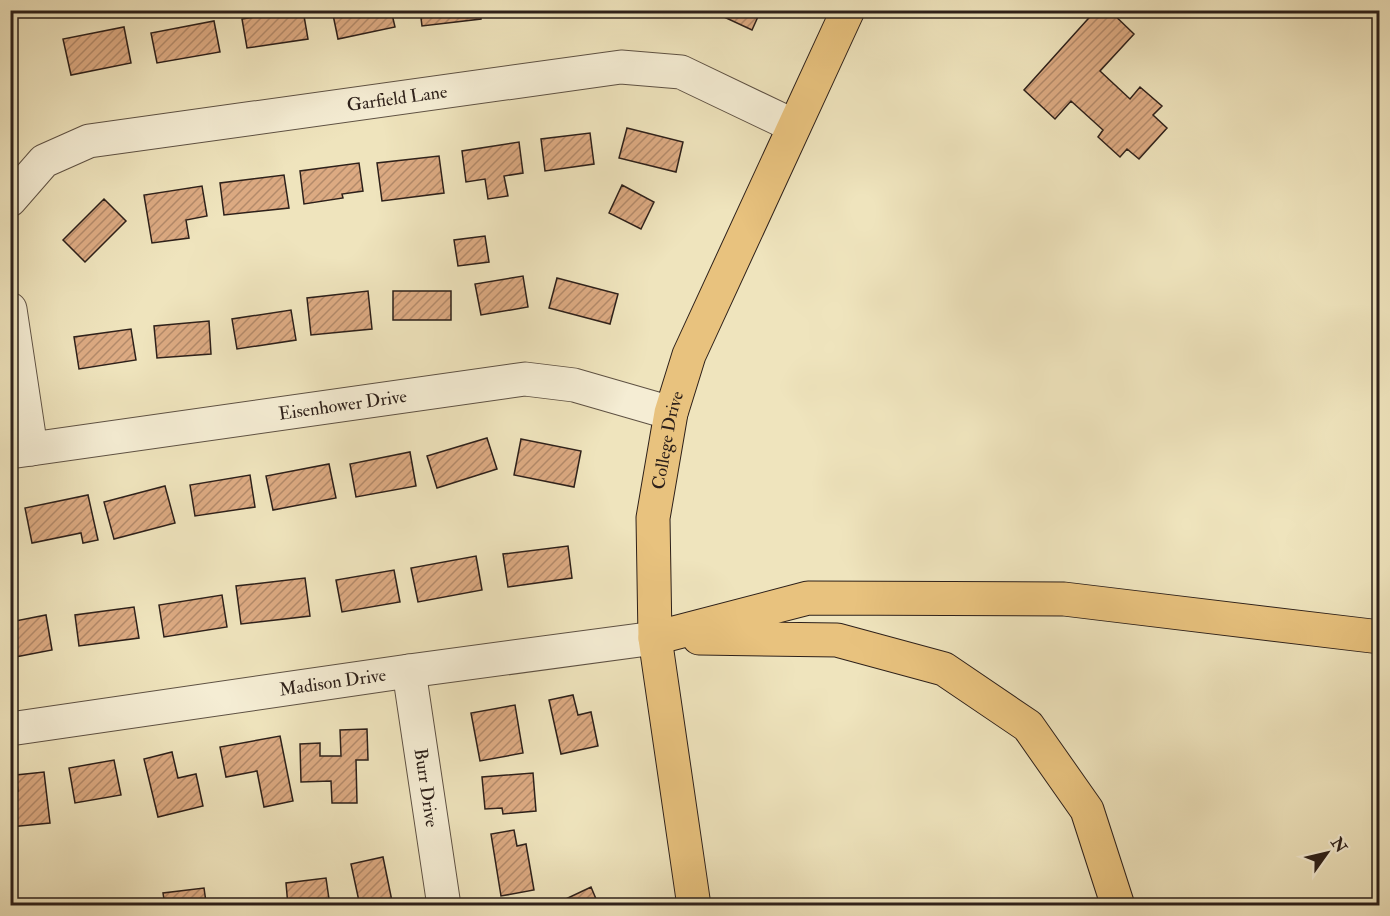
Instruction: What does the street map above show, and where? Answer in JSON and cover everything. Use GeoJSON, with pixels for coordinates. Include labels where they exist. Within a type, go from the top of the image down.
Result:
{"type":"FeatureCollection","features":[{"type":"Feature","properties":{"kind":"main road","name":"College Drive"},"geometry":{"type":"LineString","coordinates":[[694,906],[655,638],[653,518],[671,413],[689,355],[848,10]]}},
{"type":"Feature","properties":{"kind":"main road"},"geometry":{"type":"LineString","coordinates":[[655,638],[808,598],[1064,599],[1380,637]]}},
{"type":"Feature","properties":{"kind":"main road"},"geometry":{"type":"LineString","coordinates":[[655,638],[837,640],[944,669],[1028,726],[1087,810],[1118,906]]}},
{"type":"Feature","properties":{"kind":"street","name":"Garfield Lane"},"geometry":{"type":"LineString","coordinates":[[17,180],[44,161],[89,141],[621,67],[681,72],[794,126]]}},
{"type":"Feature","properties":{"kind":"street"},"geometry":{"type":"LineString","coordinates":[[10,309],[21,451]]}},
{"type":"Feature","properties":{"kind":"street","name":"Eisenhower Drive"},"geometry":{"type":"LineString","coordinates":[[21,451],[525,379],[574,385],[671,413]]}},
{"type":"Feature","properties":{"kind":"street","name":"Madison Drive"},"geometry":{"type":"LineString","coordinates":[[10,729],[655,638]]}},
{"type":"Feature","properties":{"kind":"street","name":"Burr Drive"},"geometry":{"type":"LineString","coordinates":[[409,671],[444,906]]}},
{"type":"Feature","properties":{"kind":"building"},"geometry":{"type":"Polygon","coordinates":[[[280,10],[303,10],[308,39],[247,48],[242,19],[280,13],[280,10]]]}},
{"type":"Feature","properties":{"kind":"building"},"geometry":{"type":"Polygon","coordinates":[[[332,10],[391,10],[395,27],[338,39],[332,10]]]}},
{"type":"Feature","properties":{"kind":"building"},"geometry":{"type":"Polygon","coordinates":[[[420,10],[480,10],[481,19],[422,26],[420,10]]]}},
{"type":"Feature","properties":{"kind":"building"},"geometry":{"type":"Polygon","coordinates":[[[709,10],[761,10],[752,30],[709,10]]]}},
{"type":"Feature","properties":{"kind":"building"},"geometry":{"type":"Polygon","coordinates":[[[1096,10],[1109,10],[1134,34],[1100,71],[1130,99],[1140,87],[1162,106],[1153,115],[1167,128],[1139,159],[1127,149],[1120,157],[1098,137],[1103,130],[1071,101],[1055,119],[1024,90],[1096,10]]]}},
{"type":"Feature","properties":{"kind":"building"},"geometry":{"type":"Polygon","coordinates":[[[214,21],[220,52],[157,63],[151,33],[214,21]]]}},
{"type":"Feature","properties":{"kind":"building"},"geometry":{"type":"Polygon","coordinates":[[[124,27],[131,63],[71,75],[63,39],[124,27]]]}},
{"type":"Feature","properties":{"kind":"building"},"geometry":{"type":"Polygon","coordinates":[[[627,128],[683,142],[676,172],[619,158],[627,128]]]}},
{"type":"Feature","properties":{"kind":"building"},"geometry":{"type":"Polygon","coordinates":[[[590,133],[594,164],[545,171],[541,139],[590,133]]]}},
{"type":"Feature","properties":{"kind":"building"},"geometry":{"type":"Polygon","coordinates":[[[519,142],[523,173],[504,176],[508,196],[488,199],[485,179],[466,182],[462,151],[519,142]]]}},
{"type":"Feature","properties":{"kind":"building"},"geometry":{"type":"Polygon","coordinates":[[[439,156],[444,193],[382,201],[377,163],[439,156]]]}},
{"type":"Feature","properties":{"kind":"building"},"geometry":{"type":"Polygon","coordinates":[[[359,163],[363,191],[342,194],[343,198],[304,204],[300,171],[359,163]]]}},
{"type":"Feature","properties":{"kind":"building"},"geometry":{"type":"Polygon","coordinates":[[[284,175],[289,208],[224,215],[220,183],[284,175]]]}},
{"type":"Feature","properties":{"kind":"building"},"geometry":{"type":"Polygon","coordinates":[[[622,185],[654,202],[641,229],[609,213],[622,185]]]}},
{"type":"Feature","properties":{"kind":"building"},"geometry":{"type":"Polygon","coordinates":[[[202,186],[207,216],[186,220],[189,238],[152,243],[144,195],[202,186]]]}},
{"type":"Feature","properties":{"kind":"building"},"geometry":{"type":"Polygon","coordinates":[[[104,199],[126,221],[85,262],[63,240],[104,199]]]}},
{"type":"Feature","properties":{"kind":"building"},"geometry":{"type":"Polygon","coordinates":[[[485,236],[489,262],[458,266],[454,240],[485,236]]]}},
{"type":"Feature","properties":{"kind":"building"},"geometry":{"type":"Polygon","coordinates":[[[523,276],[528,307],[481,315],[475,284],[523,276]]]}},
{"type":"Feature","properties":{"kind":"building"},"geometry":{"type":"Polygon","coordinates":[[[557,278],[618,294],[610,324],[549,308],[557,278]]]}},
{"type":"Feature","properties":{"kind":"building"},"geometry":{"type":"Polygon","coordinates":[[[368,291],[372,329],[311,335],[307,298],[368,291]]]}},
{"type":"Feature","properties":{"kind":"building"},"geometry":{"type":"Polygon","coordinates":[[[393,291],[451,291],[451,320],[393,320],[393,291]]]}},
{"type":"Feature","properties":{"kind":"building"},"geometry":{"type":"Polygon","coordinates":[[[291,310],[296,340],[237,349],[232,319],[291,310]]]}},
{"type":"Feature","properties":{"kind":"building"},"geometry":{"type":"Polygon","coordinates":[[[209,321],[211,354],[157,358],[154,326],[209,321]]]}},
{"type":"Feature","properties":{"kind":"building"},"geometry":{"type":"Polygon","coordinates":[[[131,329],[136,360],[79,369],[74,337],[131,329]]]}},
{"type":"Feature","properties":{"kind":"building"},"geometry":{"type":"Polygon","coordinates":[[[487,438],[497,469],[437,488],[427,456],[487,438]]]}},
{"type":"Feature","properties":{"kind":"building"},"geometry":{"type":"Polygon","coordinates":[[[521,439],[581,451],[574,487],[514,475],[521,439]]]}},
{"type":"Feature","properties":{"kind":"building"},"geometry":{"type":"Polygon","coordinates":[[[410,452],[416,486],[356,497],[350,464],[410,452]]]}},
{"type":"Feature","properties":{"kind":"building"},"geometry":{"type":"Polygon","coordinates":[[[329,464],[336,498],[273,510],[266,476],[329,464]]]}},
{"type":"Feature","properties":{"kind":"building"},"geometry":{"type":"Polygon","coordinates":[[[250,475],[255,507],[195,516],[190,485],[250,475]]]}},
{"type":"Feature","properties":{"kind":"building"},"geometry":{"type":"Polygon","coordinates":[[[165,486],[175,523],[114,539],[104,502],[165,486]]]}},
{"type":"Feature","properties":{"kind":"building"},"geometry":{"type":"Polygon","coordinates":[[[88,495],[98,540],[83,543],[81,533],[32,543],[25,508],[88,495]]]}},
{"type":"Feature","properties":{"kind":"building"},"geometry":{"type":"Polygon","coordinates":[[[568,546],[572,578],[508,587],[503,554],[568,546]]]}},
{"type":"Feature","properties":{"kind":"building"},"geometry":{"type":"Polygon","coordinates":[[[476,556],[482,590],[418,602],[411,568],[476,556]]]}},
{"type":"Feature","properties":{"kind":"building"},"geometry":{"type":"Polygon","coordinates":[[[394,570],[400,602],[342,612],[336,580],[394,570]]]}},
{"type":"Feature","properties":{"kind":"building"},"geometry":{"type":"Polygon","coordinates":[[[305,578],[310,616],[241,624],[236,586],[305,578]]]}},
{"type":"Feature","properties":{"kind":"building"},"geometry":{"type":"Polygon","coordinates":[[[222,595],[227,627],[164,637],[159,605],[222,595]]]}},
{"type":"Feature","properties":{"kind":"building"},"geometry":{"type":"Polygon","coordinates":[[[134,607],[139,638],[79,646],[75,615],[134,607]]]}},
{"type":"Feature","properties":{"kind":"building"},"geometry":{"type":"Polygon","coordinates":[[[46,615],[52,650],[10,658],[10,622],[46,615]]]}},
{"type":"Feature","properties":{"kind":"building"},"geometry":{"type":"Polygon","coordinates":[[[573,695],[578,715],[591,712],[598,746],[561,754],[549,700],[573,695]]]}},
{"type":"Feature","properties":{"kind":"building"},"geometry":{"type":"Polygon","coordinates":[[[515,705],[523,753],[480,761],[471,713],[515,705]]]}},
{"type":"Feature","properties":{"kind":"building"},"geometry":{"type":"Polygon","coordinates":[[[367,729],[368,760],[356,760],[357,803],[332,803],[331,781],[301,782],[300,744],[320,743],[320,756],[341,756],[340,730],[367,729]]]}},
{"type":"Feature","properties":{"kind":"building"},"geometry":{"type":"Polygon","coordinates":[[[280,736],[293,801],[264,807],[257,771],[226,777],[220,747],[280,736]]]}},
{"type":"Feature","properties":{"kind":"building"},"geometry":{"type":"Polygon","coordinates":[[[172,752],[178,778],[196,774],[203,806],[158,817],[144,759],[172,752]]]}},
{"type":"Feature","properties":{"kind":"building"},"geometry":{"type":"Polygon","coordinates":[[[114,760],[121,795],[75,803],[69,768],[114,760]]]}},
{"type":"Feature","properties":{"kind":"building"},"geometry":{"type":"Polygon","coordinates":[[[44,772],[50,823],[10,827],[10,792],[18,791],[16,775],[44,772]]]}},
{"type":"Feature","properties":{"kind":"building"},"geometry":{"type":"Polygon","coordinates":[[[533,773],[536,811],[503,814],[502,808],[485,809],[482,777],[533,773]]]}},
{"type":"Feature","properties":{"kind":"building"},"geometry":{"type":"Polygon","coordinates":[[[514,830],[517,846],[526,844],[534,890],[501,896],[491,834],[514,830]]]}},
{"type":"Feature","properties":{"kind":"building"},"geometry":{"type":"Polygon","coordinates":[[[383,857],[393,906],[360,906],[351,864],[383,857]]]}},
{"type":"Feature","properties":{"kind":"building"},"geometry":{"type":"Polygon","coordinates":[[[326,878],[330,906],[288,906],[286,883],[326,878]]]}},
{"type":"Feature","properties":{"kind":"building"},"geometry":{"type":"Polygon","coordinates":[[[591,887],[599,906],[551,906],[591,887]]]}},
{"type":"Feature","properties":{"kind":"building"},"geometry":{"type":"Polygon","coordinates":[[[204,888],[206,902],[225,900],[226,906],[165,906],[163,893],[204,888]]]}}]}
